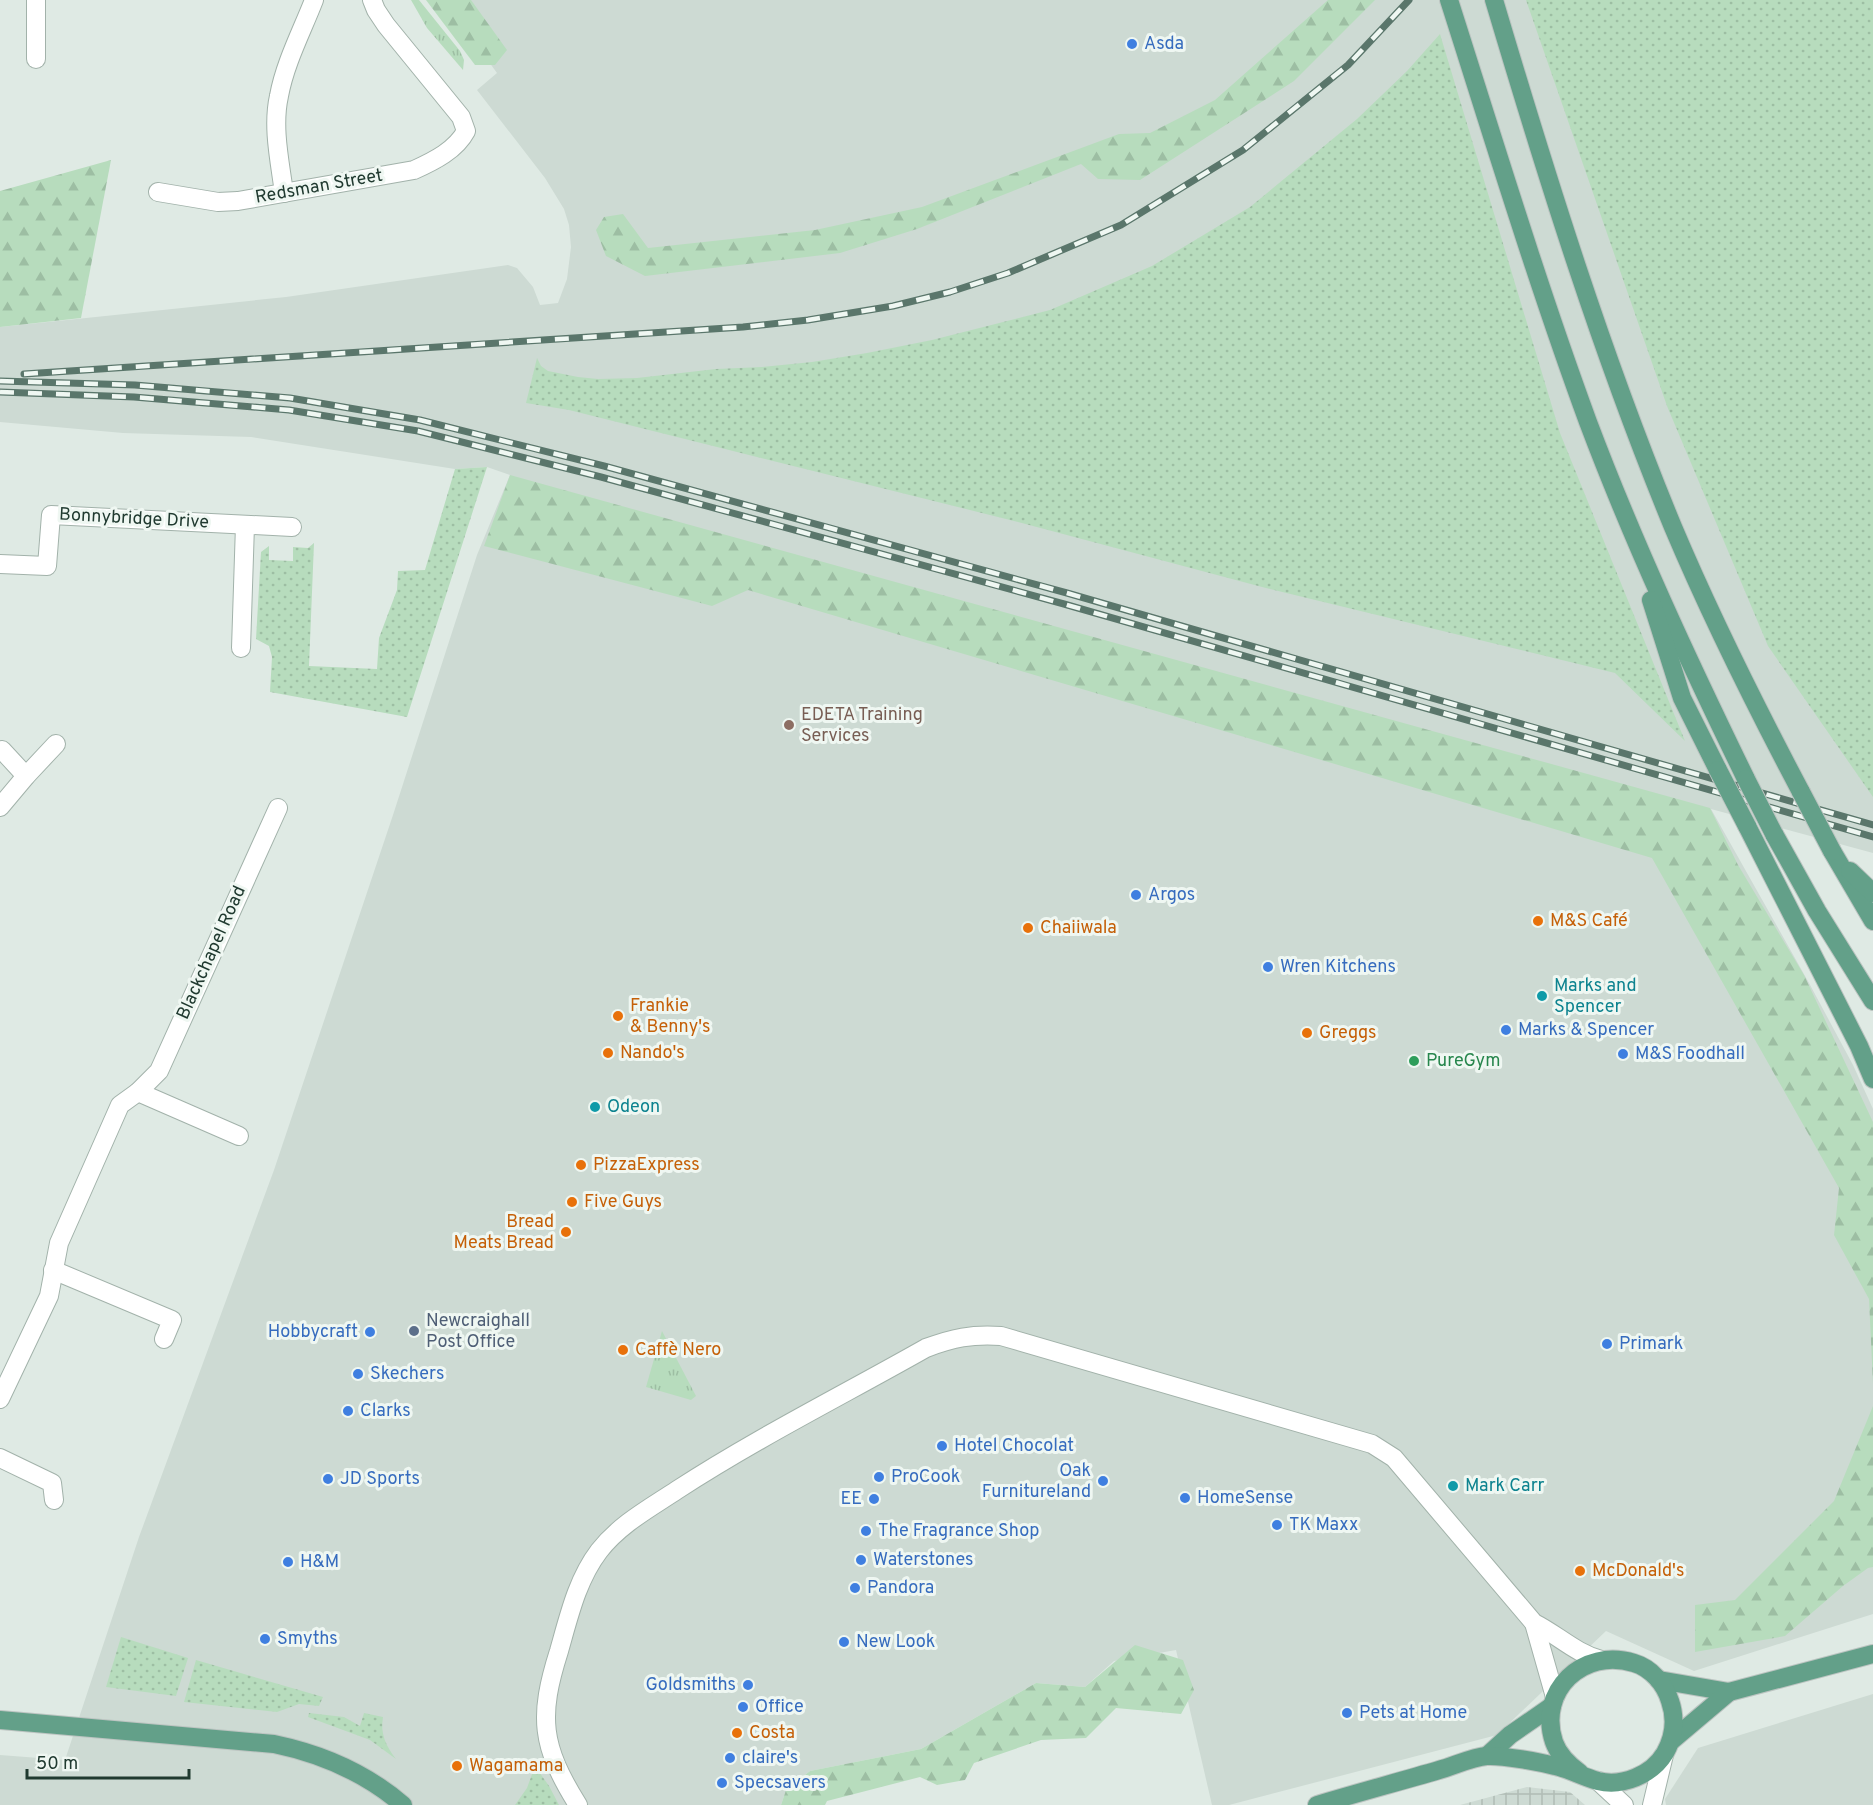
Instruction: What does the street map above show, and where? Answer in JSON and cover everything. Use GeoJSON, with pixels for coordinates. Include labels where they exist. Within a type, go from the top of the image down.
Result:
{"type":"FeatureCollection","features":[{"type":"Feature","properties":{"kind":"main road"},"geometry":{"type":"LineString","coordinates":[[1494,0],[1601,338],[1674,527],[1757,709],[1834,854],[1873,921]]}},
{"type":"Feature","properties":{"kind":"main road"},"geometry":{"type":"LineString","coordinates":[[1451,7],[1541,291],[1589,424],[1637,543],[1687,658],[1774,834],[1873,1001]]}},
{"type":"Feature","properties":{"kind":"main road"},"geometry":{"type":"LineString","coordinates":[[1637,543],[1658,624],[1682,698],[1873,1079]]}},
{"type":"Feature","properties":{"kind":"main road"},"geometry":{"type":"LineString","coordinates":[[1834,854],[1873,893]]}},
{"type":"Feature","properties":{"kind":"main road"},"geometry":{"type":"LineString","coordinates":[[1825,1666],[1873,1644]]}},
{"type":"Feature","properties":{"kind":"main road"},"geometry":{"type":"LineString","coordinates":[[1659,1680],[1729,1692],[1873,1654]]}},
{"type":"Feature","properties":{"kind":"main road"},"geometry":{"type":"LineString","coordinates":[[1487,1756],[1553,1701],[1566,1679],[1582,1666],[1601,1659],[1624,1660],[1639,1665],[1659,1680],[1668,1694],[1673,1709],[1674,1725],[1667,1748]]}},
{"type":"Feature","properties":{"kind":"main road"},"geometry":{"type":"LineString","coordinates":[[1317,1805],[1487,1756],[1546,1764],[1580,1773],[1598,1781],[1617,1782],[1635,1778],[1651,1769],[1667,1748],[1729,1692]]}},
{"type":"Feature","properties":{"kind":"main road"},"geometry":{"type":"LineString","coordinates":[[1553,1701],[1550,1725],[1555,1744],[1565,1761],[1580,1773]]}},
{"type":"Feature","properties":{"kind":"main road"},"geometry":{"type":"LineString","coordinates":[[0,1720],[248,1740],[284,1746],[340,1764],[372,1782],[403,1805]]}},
{"type":"Feature","properties":{"kind":"street"},"geometry":{"type":"LineString","coordinates":[[36,0],[36,59]]}},
{"type":"Feature","properties":{"kind":"street"},"geometry":{"type":"LineString","coordinates":[[284,193],[276,135],[278,97],[314,0]]}},
{"type":"Feature","properties":{"kind":"street","name":"Redsman Street"},"geometry":{"type":"LineString","coordinates":[[158,192],[218,202],[238,201],[414,170],[460,143],[466,131],[461,117],[386,25],[372,0]]}},
{"type":"Feature","properties":{"kind":"street","name":"Bonnybridge Drive"},"geometry":{"type":"LineString","coordinates":[[0,564],[47,566],[51,515],[292,527]]}},
{"type":"Feature","properties":{"kind":"street"},"geometry":{"type":"LineString","coordinates":[[241,648],[245,525]]}},
{"type":"Feature","properties":{"kind":"street"},"geometry":{"type":"LineString","coordinates":[[0,807],[56,744]]}},
{"type":"Feature","properties":{"kind":"street"},"geometry":{"type":"LineString","coordinates":[[2,750],[26,776]]}},
{"type":"Feature","properties":{"kind":"street","name":"Blackchapel Road"},"geometry":{"type":"LineString","coordinates":[[0,1399],[49,1296],[59,1243],[120,1105],[138,1092],[159,1071],[278,807]]}},
{"type":"Feature","properties":{"kind":"street"},"geometry":{"type":"LineString","coordinates":[[138,1092],[239,1136]]}},
{"type":"Feature","properties":{"kind":"street"},"geometry":{"type":"LineString","coordinates":[[53,1270],[172,1320],[164,1338]]}},
{"type":"Feature","properties":{"kind":"street"},"geometry":{"type":"LineString","coordinates":[[578,1805],[554,1761],[547,1737],[545,1713],[550,1678],[578,1588],[585,1570],[599,1550],[628,1521],[708,1470],[926,1348],[954,1338],[978,1335],[1001,1336],[1372,1444],[1394,1458],[1534,1623],[1552,1632],[1571,1648],[1586,1656],[1601,1659]]}},
{"type":"Feature","properties":{"kind":"street"},"geometry":{"type":"LineString","coordinates":[[0,1458],[52,1484],[54,1500]]}},
{"type":"Feature","properties":{"kind":"street"},"geometry":{"type":"LineString","coordinates":[[1534,1623],[1553,1701]]}},
{"type":"Feature","properties":{"kind":"street"},"geometry":{"type":"LineString","coordinates":[[1652,1805],[1667,1748]]}},
{"type":"Feature","properties":{"kind":"street"},"geometry":{"type":"LineString","coordinates":[[1598,1781],[1624,1805]]}},
{"type":"Feature","properties":{"kind":"shaded area"},"geometry":{"type":"Polygon","coordinates":[[[444,0],[1873,0],[1873,853],[1711,809],[1809,983],[1853,1065],[1873,1109],[1873,1614],[1694,1671],[1606,1631],[1497,1735],[1229,1805],[1212,1805],[1176,1650],[1114,1661],[1085,1687],[1036,1683],[921,1749],[810,1771],[786,1790],[781,1805],[0,1805],[0,1755],[65,1760],[139,1537],[274,1170],[477,555],[510,475],[487,467],[455,469],[251,437],[123,433],[0,422],[0,327],[286,297],[508,265],[517,268],[533,287],[540,305],[558,303],[567,279],[571,247],[569,225],[564,209],[545,178],[477,90],[497,73],[444,0]]]}},
{"type":"Feature","properties":{"kind":"shaded area"},"geometry":{"type":"Polygon","coordinates":[[[1873,1694],[1873,1805],[1666,1805],[1665,1799],[1698,1748],[1873,1694]]]}},
{"type":"Feature","properties":{"kind":"shaded area"},"geometry":{"type":"Polygon","coordinates":[[[1527,1787],[1570,1792],[1585,1805],[1460,1805],[1527,1787]]]}},
{"type":"Feature","properties":{"kind":"green space"},"geometry":{"type":"Polygon","coordinates":[[[411,0],[419,0],[460,51],[464,60],[463,70],[427,28],[411,0]]]}},
{"type":"Feature","properties":{"kind":"green space"},"geometry":{"type":"Polygon","coordinates":[[[426,0],[471,0],[507,50],[495,65],[475,65],[426,0]]]}},
{"type":"Feature","properties":{"kind":"green space"},"geometry":{"type":"Polygon","coordinates":[[[1328,0],[1375,0],[1294,81],[1140,180],[1098,179],[1081,164],[917,229],[840,253],[645,276],[606,256],[596,230],[604,217],[623,214],[648,248],[815,230],[922,207],[1119,134],[1150,133],[1215,100],[1328,0]]]}},
{"type":"Feature","properties":{"kind":"green space"},"geometry":{"type":"Polygon","coordinates":[[[1526,0],[1873,0],[1873,797],[1768,646],[1667,406],[1526,0]]]}},
{"type":"Feature","properties":{"kind":"green space"},"geometry":{"type":"Polygon","coordinates":[[[1440,34],[1560,433],[1685,741],[1615,673],[1262,587],[1018,522],[569,410],[526,403],[537,358],[541,366],[548,371],[598,379],[637,378],[716,369],[762,367],[867,353],[932,340],[1050,310],[1152,266],[1250,207],[1357,119],[1407,71],[1440,34]]]}},
{"type":"Feature","properties":{"kind":"green space"},"geometry":{"type":"Polygon","coordinates":[[[111,160],[81,318],[0,327],[0,191],[111,160]]]}},
{"type":"Feature","properties":{"kind":"green space"},"geometry":{"type":"Polygon","coordinates":[[[487,467],[407,717],[270,692],[272,657],[269,646],[256,639],[261,552],[269,546],[269,560],[293,561],[293,547],[308,548],[314,543],[309,666],[377,669],[379,638],[397,590],[398,571],[425,570],[455,469],[487,467]]]}},
{"type":"Feature","properties":{"kind":"green space"},"geometry":{"type":"Polygon","coordinates":[[[510,475],[1710,808],[1738,865],[1804,975],[1873,1122],[1873,1384],[1869,1299],[1834,1235],[1839,1188],[1652,858],[748,590],[712,606],[484,546],[510,475]]]}},
{"type":"Feature","properties":{"kind":"green space"},"geometry":{"type":"Polygon","coordinates":[[[662,1331],[696,1396],[691,1400],[646,1387],[662,1331]]]}},
{"type":"Feature","properties":{"kind":"green space"},"geometry":{"type":"Polygon","coordinates":[[[1873,1406],[1873,1567],[1868,1568],[1843,1586],[1785,1636],[1695,1652],[1695,1605],[1735,1600],[1834,1501],[1873,1406]]]}},
{"type":"Feature","properties":{"kind":"green space"},"geometry":{"type":"Polygon","coordinates":[[[121,1637],[188,1658],[176,1696],[106,1687],[121,1637]]]}},
{"type":"Feature","properties":{"kind":"green space"},"geometry":{"type":"Polygon","coordinates":[[[1135,1645],[1183,1660],[1194,1690],[1181,1714],[1116,1708],[1086,1738],[1041,1740],[974,1763],[965,1780],[937,1785],[920,1777],[827,1801],[825,1805],[781,1805],[786,1790],[810,1771],[921,1749],[1036,1683],[1085,1687],[1135,1645]]]}},
{"type":"Feature","properties":{"kind":"green space"},"geometry":{"type":"Polygon","coordinates":[[[196,1660],[323,1697],[319,1706],[299,1704],[277,1712],[184,1702],[196,1660]]]}},
{"type":"Feature","properties":{"kind":"green space"},"geometry":{"type":"Polygon","coordinates":[[[309,1713],[344,1717],[360,1726],[364,1713],[383,1717],[382,1729],[385,1740],[396,1759],[370,1740],[308,1717],[309,1713]]]}},
{"type":"Feature","properties":{"kind":"green space"},"geometry":{"type":"Polygon","coordinates":[[[535,1766],[559,1805],[515,1805],[527,1788],[535,1766]]]}},
{"type":"Feature","properties":{"kind":"railway"},"geometry":{"type":"LineString","coordinates":[[24,374],[743,327],[808,320],[893,306],[950,292],[1008,273],[1121,225],[1243,150],[1348,65],[1409,0]]}},
{"type":"Feature","properties":{"kind":"railway"},"geometry":{"type":"LineString","coordinates":[[0,381],[135,385],[290,398],[420,420],[604,466],[1067,593],[1873,825]]}},
{"type":"Feature","properties":{"kind":"railway"},"geometry":{"type":"LineString","coordinates":[[0,392],[134,397],[289,410],[418,431],[601,477],[1064,604],[1873,837]]}},
{"type":"Feature","properties":{"kind":"place","name":"Asda"},"geometry":{"type":"Point","coordinates":[1132,44]}},
{"type":"Feature","properties":{"kind":"place","name":"EDETA Training Services"},"geometry":{"type":"Point","coordinates":[789,725]}},
{"type":"Feature","properties":{"kind":"place","name":"Argos"},"geometry":{"type":"Point","coordinates":[1136,895]}},
{"type":"Feature","properties":{"kind":"place","name":"M&S Café"},"geometry":{"type":"Point","coordinates":[1538,921]}},
{"type":"Feature","properties":{"kind":"place","name":"Chaiiwala"},"geometry":{"type":"Point","coordinates":[1028,928]}},
{"type":"Feature","properties":{"kind":"place","name":"Wren Kitchens"},"geometry":{"type":"Point","coordinates":[1268,967]}},
{"type":"Feature","properties":{"kind":"place","name":"Marks and Spencer"},"geometry":{"type":"Point","coordinates":[1542,996]}},
{"type":"Feature","properties":{"kind":"place","name":"Frankie & Benny's"},"geometry":{"type":"Point","coordinates":[618,1016]}},
{"type":"Feature","properties":{"kind":"place","name":"Marks & Spencer"},"geometry":{"type":"Point","coordinates":[1506,1030]}},
{"type":"Feature","properties":{"kind":"place","name":"Greggs"},"geometry":{"type":"Point","coordinates":[1307,1033]}},
{"type":"Feature","properties":{"kind":"place","name":"Nando's"},"geometry":{"type":"Point","coordinates":[608,1053]}},
{"type":"Feature","properties":{"kind":"place","name":"M&S Foodhall"},"geometry":{"type":"Point","coordinates":[1623,1054]}},
{"type":"Feature","properties":{"kind":"place","name":"PureGym"},"geometry":{"type":"Point","coordinates":[1414,1061]}},
{"type":"Feature","properties":{"kind":"place","name":"Odeon"},"geometry":{"type":"Point","coordinates":[595,1107]}},
{"type":"Feature","properties":{"kind":"place","name":"PizzaExpress"},"geometry":{"type":"Point","coordinates":[581,1165]}},
{"type":"Feature","properties":{"kind":"place","name":"Five Guys"},"geometry":{"type":"Point","coordinates":[572,1202]}},
{"type":"Feature","properties":{"kind":"place","name":"Bread Meats Bread"},"geometry":{"type":"Point","coordinates":[566,1232]}},
{"type":"Feature","properties":{"kind":"place","name":"Newcraighall Post Office"},"geometry":{"type":"Point","coordinates":[414,1331]}},
{"type":"Feature","properties":{"kind":"place","name":"Hobbycraft"},"geometry":{"type":"Point","coordinates":[370,1332]}},
{"type":"Feature","properties":{"kind":"place","name":"Primark"},"geometry":{"type":"Point","coordinates":[1607,1344]}},
{"type":"Feature","properties":{"kind":"place","name":"Caffè Nero"},"geometry":{"type":"Point","coordinates":[623,1350]}},
{"type":"Feature","properties":{"kind":"place","name":"Skechers"},"geometry":{"type":"Point","coordinates":[358,1374]}},
{"type":"Feature","properties":{"kind":"place","name":"Clarks"},"geometry":{"type":"Point","coordinates":[348,1411]}},
{"type":"Feature","properties":{"kind":"place","name":"Hotel Chocolat"},"geometry":{"type":"Point","coordinates":[942,1446]}},
{"type":"Feature","properties":{"kind":"place","name":"ProCook"},"geometry":{"type":"Point","coordinates":[879,1477]}},
{"type":"Feature","properties":{"kind":"place","name":"JD Sports"},"geometry":{"type":"Point","coordinates":[328,1479]}},
{"type":"Feature","properties":{"kind":"place","name":"Oak Furnitureland"},"geometry":{"type":"Point","coordinates":[1103,1481]}},
{"type":"Feature","properties":{"kind":"place","name":"Mark Carr"},"geometry":{"type":"Point","coordinates":[1453,1486]}},
{"type":"Feature","properties":{"kind":"place","name":"HomeSense"},"geometry":{"type":"Point","coordinates":[1185,1498]}},
{"type":"Feature","properties":{"kind":"place","name":"EE"},"geometry":{"type":"Point","coordinates":[874,1499]}},
{"type":"Feature","properties":{"kind":"place","name":"TK Maxx"},"geometry":{"type":"Point","coordinates":[1277,1525]}},
{"type":"Feature","properties":{"kind":"place","name":"The Fragrance Shop"},"geometry":{"type":"Point","coordinates":[866,1531]}},
{"type":"Feature","properties":{"kind":"place","name":"Waterstones"},"geometry":{"type":"Point","coordinates":[861,1560]}},
{"type":"Feature","properties":{"kind":"place","name":"H&M"},"geometry":{"type":"Point","coordinates":[288,1562]}},
{"type":"Feature","properties":{"kind":"place","name":"McDonald's"},"geometry":{"type":"Point","coordinates":[1580,1571]}},
{"type":"Feature","properties":{"kind":"place","name":"Pandora"},"geometry":{"type":"Point","coordinates":[855,1588]}},
{"type":"Feature","properties":{"kind":"place","name":"Smyths"},"geometry":{"type":"Point","coordinates":[265,1639]}},
{"type":"Feature","properties":{"kind":"place","name":"New Look"},"geometry":{"type":"Point","coordinates":[844,1642]}},
{"type":"Feature","properties":{"kind":"place","name":"Goldsmiths"},"geometry":{"type":"Point","coordinates":[748,1685]}},
{"type":"Feature","properties":{"kind":"place","name":"Office"},"geometry":{"type":"Point","coordinates":[743,1707]}},
{"type":"Feature","properties":{"kind":"place","name":"Pets at Home"},"geometry":{"type":"Point","coordinates":[1347,1713]}},
{"type":"Feature","properties":{"kind":"place","name":"Costa"},"geometry":{"type":"Point","coordinates":[737,1733]}},
{"type":"Feature","properties":{"kind":"place","name":"claire's"},"geometry":{"type":"Point","coordinates":[730,1758]}},
{"type":"Feature","properties":{"kind":"place","name":"Wagamama"},"geometry":{"type":"Point","coordinates":[457,1766]}},
{"type":"Feature","properties":{"kind":"place","name":"Specsavers"},"geometry":{"type":"Point","coordinates":[722,1783]}}]}
